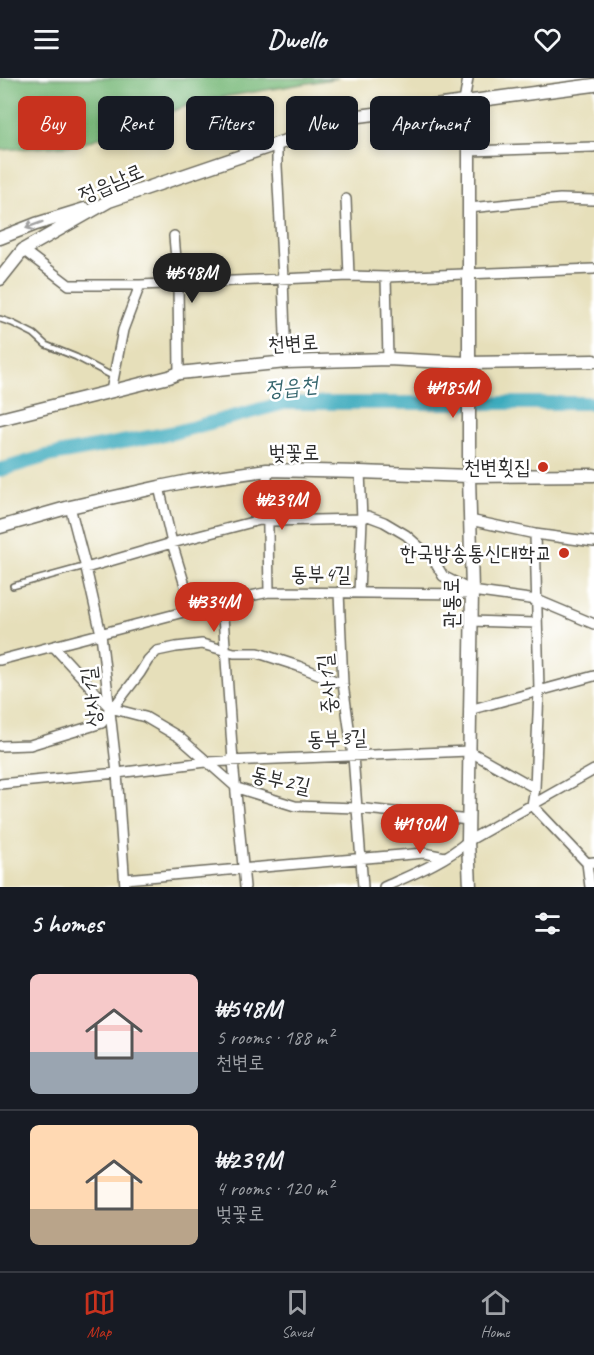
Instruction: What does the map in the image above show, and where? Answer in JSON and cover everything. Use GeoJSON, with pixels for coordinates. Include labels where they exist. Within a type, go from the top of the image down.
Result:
{"type":"FeatureCollection","features":[{"type":"Feature","properties":{"kind":"street"},"geometry":{"type":"LineString","coordinates":[[465,96],[468,78]]}},
{"type":"Feature","properties":{"kind":"street","name":"정읍남로"},"geometry":{"type":"LineString","coordinates":[[490,99],[594,85]]}},
{"type":"Feature","properties":{"kind":"street","name":"정읍남로"},"geometry":{"type":"LineString","coordinates":[[0,279],[23,250],[109,201],[359,117],[370,115]]}},
{"type":"Feature","properties":{"kind":"street"},"geometry":{"type":"LineString","coordinates":[[277,145],[286,362]]}},
{"type":"Feature","properties":{"kind":"street"},"geometry":{"type":"LineString","coordinates":[[469,151],[594,147]]}},
{"type":"Feature","properties":{"kind":"street","name":"관통로"},"geometry":{"type":"LineString","coordinates":[[469,151],[468,363],[471,621],[468,841],[471,887]]}},
{"type":"Feature","properties":{"kind":"street"},"geometry":{"type":"LineString","coordinates":[[346,199],[349,276]]}},
{"type":"Feature","properties":{"kind":"street"},"geometry":{"type":"LineString","coordinates":[[469,208],[560,199],[594,200]]}},
{"type":"Feature","properties":{"kind":"street"},"geometry":{"type":"LineString","coordinates":[[0,238],[109,201]]}},
{"type":"Feature","properties":{"kind":"street"},"geometry":{"type":"LineString","coordinates":[[174,236],[178,282],[179,373]]}},
{"type":"Feature","properties":{"kind":"street"},"geometry":{"type":"LineString","coordinates":[[23,250],[69,285],[140,285],[594,269]]}},
{"type":"Feature","properties":{"kind":"street"},"geometry":{"type":"LineString","coordinates":[[387,277],[388,359]]}},
{"type":"Feature","properties":{"kind":"street"},"geometry":{"type":"LineString","coordinates":[[111,391],[123,330],[140,285]]}},
{"type":"Feature","properties":{"kind":"street","name":"천변로"},"geometry":{"type":"LineString","coordinates":[[0,419],[179,373],[286,362],[388,359],[468,363],[594,361]]}},
{"type":"Feature","properties":{"kind":"street"},"geometry":{"type":"LineString","coordinates":[[267,470],[269,592]]}},
{"type":"Feature","properties":{"kind":"street","name":"벚꽃로"},"geometry":{"type":"LineString","coordinates":[[0,527],[70,507],[159,487],[267,470],[469,476],[594,475]]}},
{"type":"Feature","properties":{"kind":"street"},"geometry":{"type":"LineString","coordinates":[[359,592],[362,519],[360,471]]}},
{"type":"Feature","properties":{"kind":"street"},"geometry":{"type":"LineString","coordinates":[[159,487],[190,611]]}},
{"type":"Feature","properties":{"kind":"street","name":"상사1길"},"geometry":{"type":"LineString","coordinates":[[70,507],[101,634],[117,773],[125,883]]}},
{"type":"Feature","properties":{"kind":"street"},"geometry":{"type":"LineString","coordinates":[[86,567],[260,520],[362,519],[368,516],[406,535],[433,559],[443,576],[471,592],[537,600],[594,624]]}},
{"type":"Feature","properties":{"kind":"street"},"geometry":{"type":"LineString","coordinates":[[470,520],[535,534],[594,542]]}},
{"type":"Feature","properties":{"kind":"street"},"geometry":{"type":"LineString","coordinates":[[532,805],[535,788],[539,690],[535,534]]}},
{"type":"Feature","properties":{"kind":"street","name":"동부4길"},"geometry":{"type":"LineString","coordinates":[[0,660],[222,602],[269,592],[471,592]]}},
{"type":"Feature","properties":{"kind":"street","name":"중사1길"},"geometry":{"type":"LineString","coordinates":[[339,592],[343,684],[353,756],[363,887]]}},
{"type":"Feature","properties":{"kind":"street"},"geometry":{"type":"LineString","coordinates":[[222,602],[233,761],[245,887]]}},
{"type":"Feature","properties":{"kind":"street"},"geometry":{"type":"LineString","coordinates":[[471,621],[537,623]]}},
{"type":"Feature","properties":{"kind":"street"},"geometry":{"type":"LineString","coordinates":[[0,746],[30,745],[102,723],[110,708],[117,703],[156,651],[202,644],[234,653],[258,653],[343,684]]}},
{"type":"Feature","properties":{"kind":"street"},"geometry":{"type":"LineString","coordinates":[[54,647],[110,708]]}},
{"type":"Feature","properties":{"kind":"street"},"geometry":{"type":"LineString","coordinates":[[470,710],[594,676]]}},
{"type":"Feature","properties":{"kind":"street","name":"동부2길"},"geometry":{"type":"LineString","coordinates":[[110,708],[145,717],[179,737],[237,788],[296,806],[357,808],[469,820]]}},
{"type":"Feature","properties":{"kind":"street"},"geometry":{"type":"LineString","coordinates":[[469,751],[535,788]]}},
{"type":"Feature","properties":{"kind":"street","name":"동부3길"},"geometry":{"type":"LineString","coordinates":[[0,784],[206,762],[469,751]]}},
{"type":"Feature","properties":{"kind":"street"},"geometry":{"type":"LineString","coordinates":[[384,887],[456,852],[468,841],[594,770]]}},
{"type":"Feature","properties":{"kind":"street"},"geometry":{"type":"LineString","coordinates":[[532,805],[590,863],[590,887]]}},
{"type":"Feature","properties":{"kind":"street"},"geometry":{"type":"LineString","coordinates":[[125,883],[243,869],[424,853],[445,857]]}},
{"type":"Feature","properties":{"kind":"lane"},"geometry":{"type":"LineString","coordinates":[[0,319],[27,330],[46,345],[76,357],[114,377]]}},
{"type":"Feature","properties":{"kind":"lane"},"geometry":{"type":"LineString","coordinates":[[13,586],[86,567]]}},
{"type":"Feature","properties":{"kind":"green space"},"geometry":{"type":"Polygon","coordinates":[[[0,78],[338,78],[230,96],[186,96],[186,106],[174,110],[174,96],[98,96],[98,138],[86,142],[86,96],[18,96],[18,149],[0,150],[0,78]]]}},
{"type":"Feature","properties":{"kind":"waterway","name":"정읍천"},"geometry":{"type":"LineString","coordinates":[[0,470],[47,456],[176,432],[284,403],[594,403]]}},
{"type":"Feature","properties":{"kind":"place","name":"천변횟집"},"geometry":{"type":"Point","coordinates":[543,467]}},
{"type":"Feature","properties":{"kind":"place","name":"한국방송통신대학교"},"geometry":{"type":"Point","coordinates":[564,553]}}]}
